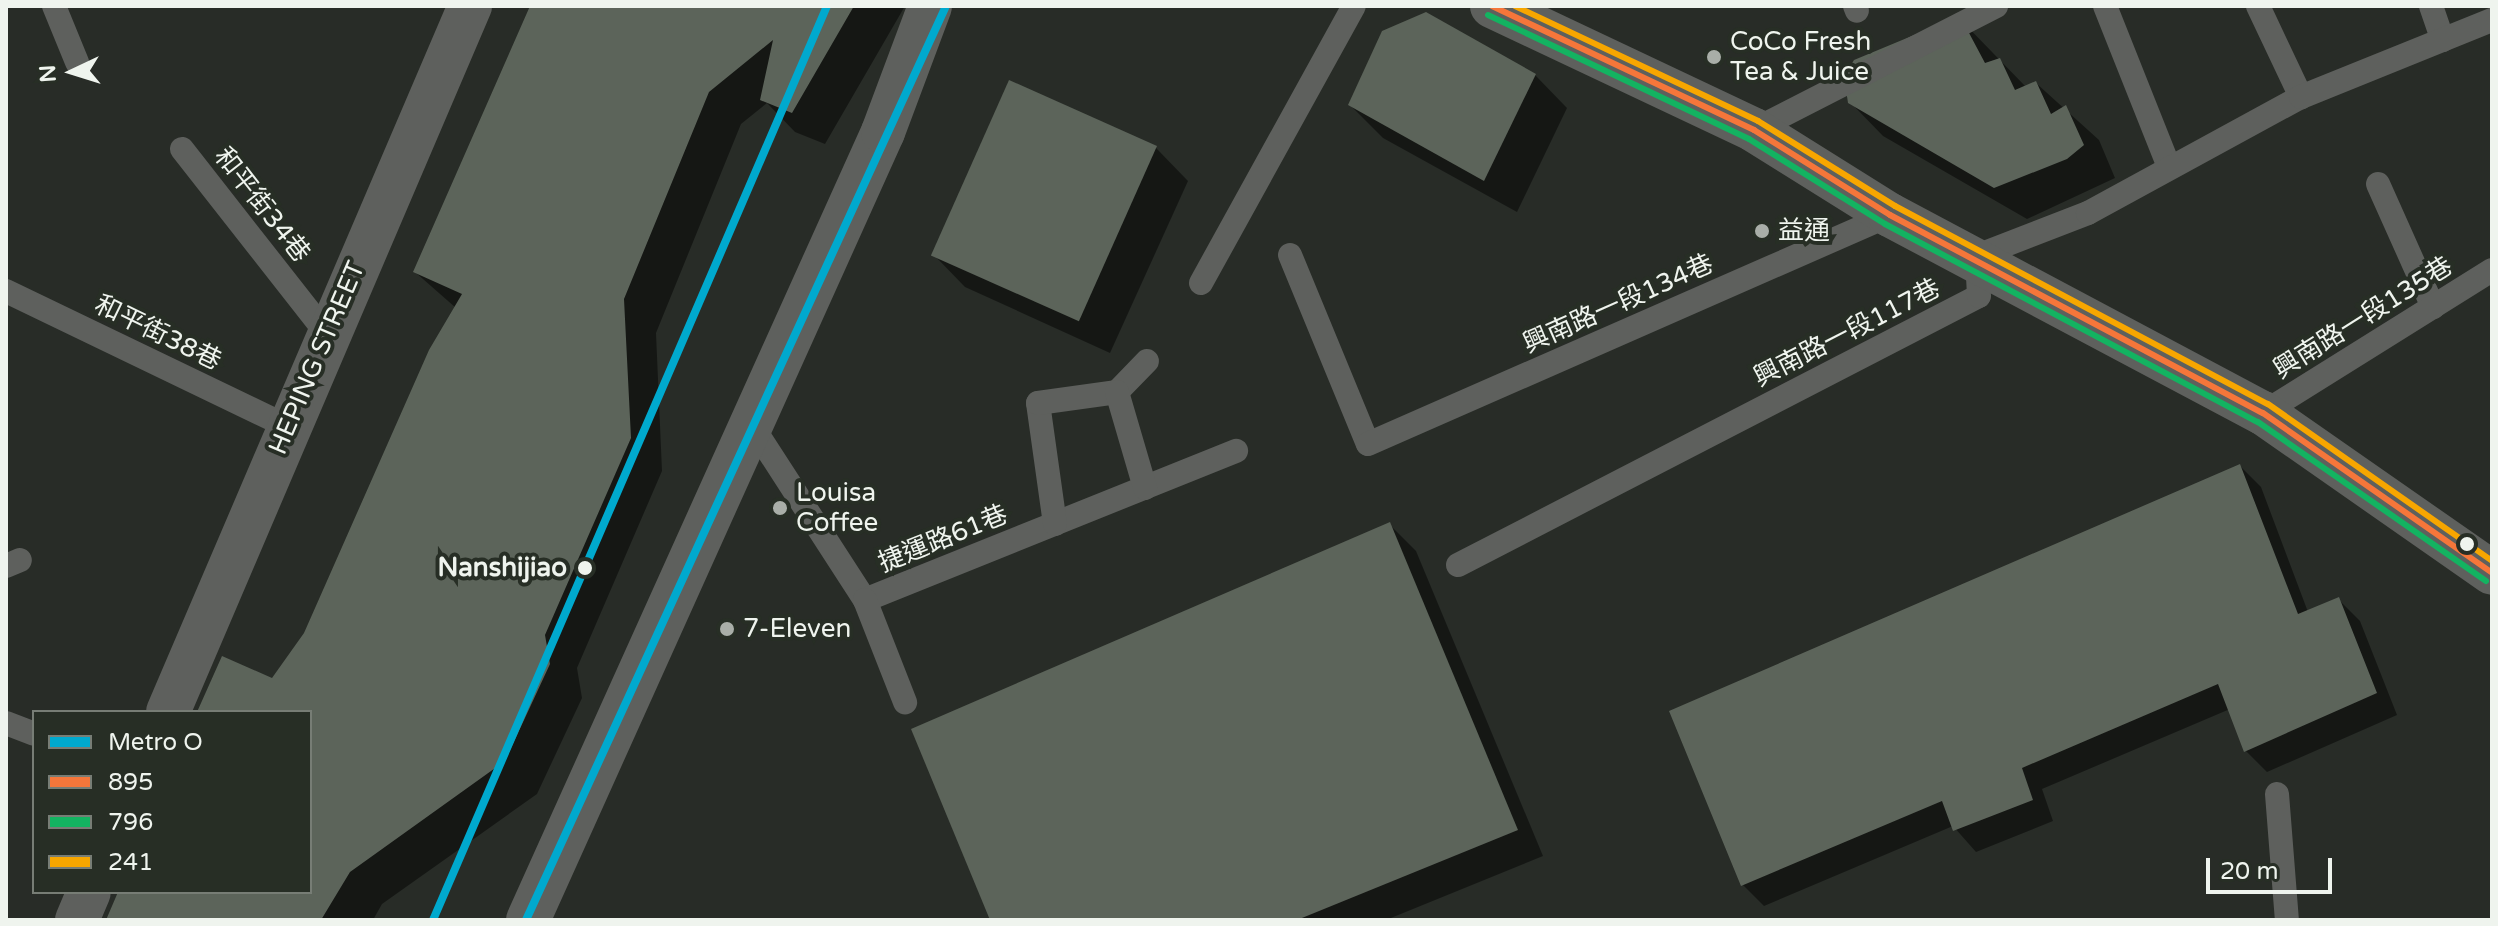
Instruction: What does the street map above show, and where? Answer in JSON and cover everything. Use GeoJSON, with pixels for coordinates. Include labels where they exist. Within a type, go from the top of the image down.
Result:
{"type":"FeatureCollection","features":[{"type":"Feature","properties":{"kind":"street","name":"HEPING STREET"},"geometry":{"type":"LineString","coordinates":[[169,710],[287,426],[470,6]]}},
{"type":"Feature","properties":{"kind":"street"},"geometry":{"type":"LineString","coordinates":[[528,920],[883,132],[930,6]]}},
{"type":"Feature","properties":{"kind":"street"},"geometry":{"type":"LineString","coordinates":[[1498,7],[1754,130],[1890,215],[1977,256],[2263,413],[2492,573]]}},
{"type":"Feature","properties":{"kind":"street"},"geometry":{"type":"LineString","coordinates":[[77,920],[88,894]]}},
{"type":"Feature","properties":{"kind":"lane"},"geometry":{"type":"LineString","coordinates":[[54,6],[77,62]]}},
{"type":"Feature","properties":{"kind":"lane"},"geometry":{"type":"LineString","coordinates":[[1201,283],[1354,6]]}},
{"type":"Feature","properties":{"kind":"lane"},"geometry":{"type":"LineString","coordinates":[[1754,130],[1996,6]]}},
{"type":"Feature","properties":{"kind":"lane"},"geometry":{"type":"LineString","coordinates":[[2105,6],[2168,164]]}},
{"type":"Feature","properties":{"kind":"lane"},"geometry":{"type":"LineString","coordinates":[[2258,6],[2301,97]]}},
{"type":"Feature","properties":{"kind":"lane"},"geometry":{"type":"LineString","coordinates":[[2431,6],[2443,40]]}},
{"type":"Feature","properties":{"kind":"lane"},"geometry":{"type":"LineString","coordinates":[[1977,256],[2088,213],[2168,164],[2301,97],[2492,20]]}},
{"type":"Feature","properties":{"kind":"lane","name":"和平街34巷"},"geometry":{"type":"LineString","coordinates":[[182,149],[327,334]]}},
{"type":"Feature","properties":{"kind":"lane"},"geometry":{"type":"LineString","coordinates":[[2378,184],[2433,307]]}},
{"type":"Feature","properties":{"kind":"lane","name":"興南路一段134巷"},"geometry":{"type":"LineString","coordinates":[[1290,255],[1368,444],[1890,215]]}},
{"type":"Feature","properties":{"kind":"lane","name":"興南路一段117巷"},"geometry":{"type":"LineString","coordinates":[[1458,565],[1979,296],[1977,256]]}},
{"type":"Feature","properties":{"kind":"lane","name":"興南路一段135巷"},"geometry":{"type":"LineString","coordinates":[[2263,413],[2492,270]]}},
{"type":"Feature","properties":{"kind":"lane","name":"和平街38巷"},"geometry":{"type":"LineString","coordinates":[[6,291],[287,426]]}},
{"type":"Feature","properties":{"kind":"lane"},"geometry":{"type":"LineString","coordinates":[[1055,524],[1038,403],[1117,392],[1147,361]]}},
{"type":"Feature","properties":{"kind":"lane"},"geometry":{"type":"LineString","coordinates":[[1117,392],[1145,488]]}},
{"type":"Feature","properties":{"kind":"lane","name":"捷運路61巷"},"geometry":{"type":"LineString","coordinates":[[751,424],[865,600],[1236,451]]}},
{"type":"Feature","properties":{"kind":"lane"},"geometry":{"type":"LineString","coordinates":[[865,600],[905,702]]}},
{"type":"Feature","properties":{"kind":"lane"},"geometry":{"type":"LineString","coordinates":[[6,723],[32,733]]}},
{"type":"Feature","properties":{"kind":"lane"},"geometry":{"type":"LineString","coordinates":[[2277,794],[2287,920]]}},
{"type":"Feature","properties":{"kind":"building"},"geometry":{"type":"Polygon","coordinates":[[[530,6],[854,6],[792,113],[760,100],[773,40],[709,92],[624,299],[631,438],[545,635],[550,664],[505,761],[350,872],[321,920],[106,920],[117,894],[312,894],[312,710],[198,710],[222,656],[272,678],[304,633],[429,350],[462,294],[413,272],[530,6]]]}},
{"type":"Feature","properties":{"kind":"building"},"geometry":{"type":"Polygon","coordinates":[[[1426,12],[1536,74],[1484,181],[1348,105],[1382,31],[1426,12]]]}},
{"type":"Feature","properties":{"kind":"building"},"geometry":{"type":"Polygon","coordinates":[[[1960,16],[1985,63],[2000,58],[2015,90],[2036,81],[2051,114],[2066,105],[2084,145],[2067,159],[1994,188],[1848,103],[1844,76],[1854,60],[1960,16]]]}},
{"type":"Feature","properties":{"kind":"building"},"geometry":{"type":"Polygon","coordinates":[[[1009,80],[1157,146],[1079,321],[931,255],[1009,80]]]}},
{"type":"Feature","properties":{"kind":"building"},"geometry":{"type":"Polygon","coordinates":[[[2240,464],[2298,614],[2339,597],[2377,693],[2244,752],[2218,684],[2022,768],[2033,800],[1953,831],[1942,801],[1741,886],[1669,711],[2240,464]]]}},
{"type":"Feature","properties":{"kind":"building"},"geometry":{"type":"Polygon","coordinates":[[[1390,522],[1518,830],[1297,920],[990,920],[911,729],[1390,522]]]}},
{"type":"Feature","properties":{"kind":"metro line","name":"O"},"geometry":{"type":"LineString","coordinates":[[433,920],[827,6]]}},
{"type":"Feature","properties":{"kind":"metro line","name":"O"},"geometry":{"type":"LineString","coordinates":[[526,920],[946,6]]}},
{"type":"Feature","properties":{"kind":"transit line","name":"895"},"geometry":{"type":"LineString","coordinates":[[1492,6],[1754,130],[1890,215],[2263,413],[2492,573]]}},
{"type":"Feature","properties":{"kind":"transit line","name":"241"},"geometry":{"type":"LineString","coordinates":[[1515,6],[1758,121],[1895,206],[2268,404],[2492,561]]}},
{"type":"Feature","properties":{"kind":"transit line","name":"796"},"geometry":{"type":"LineString","coordinates":[[1488,15],[1749,139],[1885,224],[2258,422],[2486,581]]}},
{"type":"Feature","properties":{"kind":"place","name":"CoCo Fresh Tea & Juice"},"geometry":{"type":"Point","coordinates":[1714,57]}},
{"type":"Feature","properties":{"kind":"place","name":"益通"},"geometry":{"type":"Point","coordinates":[1762,231]}},
{"type":"Feature","properties":{"kind":"place","name":"Louisa Coffee"},"geometry":{"type":"Point","coordinates":[780,508]}},
{"type":"Feature","properties":{"kind":"place","name":"Nanshijiao"},"geometry":{"type":"Point","coordinates":[585,568]}},
{"type":"Feature","properties":{"kind":"place","name":"7-Eleven"},"geometry":{"type":"Point","coordinates":[727,629]}}]}
